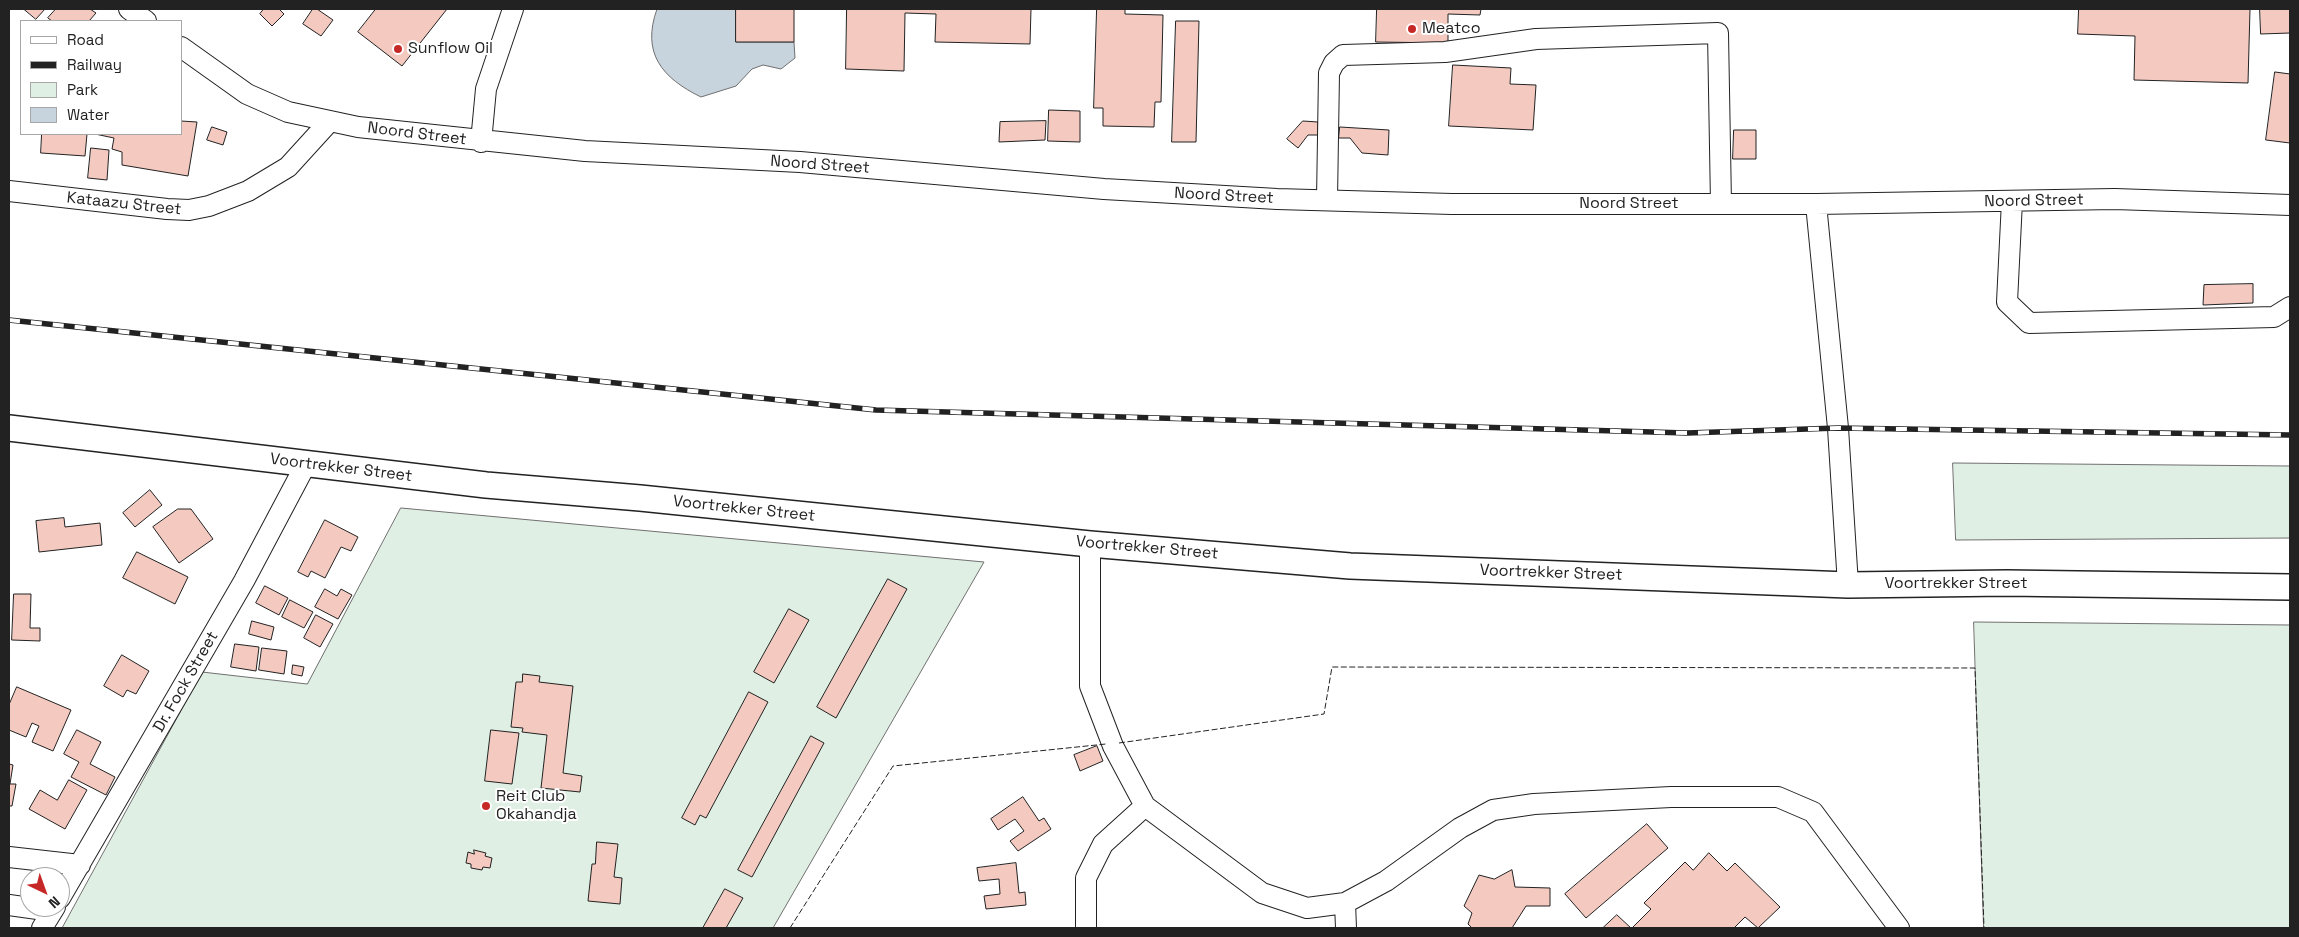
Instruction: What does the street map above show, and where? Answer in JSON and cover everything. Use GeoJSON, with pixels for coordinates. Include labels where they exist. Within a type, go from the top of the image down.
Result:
{"type":"FeatureCollection","features":[{"type":"Feature","properties":{"kind":"main road","name":"Voortrekker Street"},"geometry":{"type":"LineString","coordinates":[[9,428],[486,485],[640,498],[1090,544],[1350,566],[1848,585],[2007,583],[2290,587]]}},
{"type":"Feature","properties":{"kind":"street"},"geometry":{"type":"LineString","coordinates":[[129,9],[145,20]]}},
{"type":"Feature","properties":{"kind":"street"},"geometry":{"type":"LineString","coordinates":[[481,142],[486,90],[514,9]]}},
{"type":"Feature","properties":{"kind":"street"},"geometry":{"type":"LineString","coordinates":[[1327,200],[1329,73],[1334,63],[1343,55],[1445,52],[1536,39],[1718,33],[1721,204]]}},
{"type":"Feature","properties":{"kind":"street","name":"Noord Street"},"geometry":{"type":"LineString","coordinates":[[182,47],[248,94],[269,106],[329,122],[481,142],[585,152],[800,162],[1104,190],[1452,204],[1816,204],[2115,199],[2290,205]]}},
{"type":"Feature","properties":{"kind":"street","name":"Kataazu Street"},"geometry":{"type":"LineString","coordinates":[[9,191],[167,209],[189,210],[209,206],[248,191],[288,167],[329,122]]}},
{"type":"Feature","properties":{"kind":"street"},"geometry":{"type":"LineString","coordinates":[[2012,201],[2007,302],[2029,323],[2274,318],[2290,307]]}},
{"type":"Feature","properties":{"kind":"street"},"geometry":{"type":"LineString","coordinates":[[1816,204],[1838,428],[1848,585]]}},
{"type":"Feature","properties":{"kind":"street","name":"Dr. Fock Street"},"geometry":{"type":"LineString","coordinates":[[70,881],[244,581],[306,464]]}},
{"type":"Feature","properties":{"kind":"street"},"geometry":{"type":"LineString","coordinates":[[1090,544],[1090,686],[1114,746],[1145,806],[1262,893],[1307,908],[1344,903],[1386,881],[1460,828],[1492,810],[1534,804],[1652,798],[1778,797],[1813,812],[1899,928]]}},
{"type":"Feature","properties":{"kind":"street"},"geometry":{"type":"LineString","coordinates":[[1086,928],[1086,878],[1103,844],[1145,806]]}},
{"type":"Feature","properties":{"kind":"street"},"geometry":{"type":"LineString","coordinates":[[9,857],[80,865]]}},
{"type":"Feature","properties":{"kind":"street"},"geometry":{"type":"LineString","coordinates":[[1344,903],[1346,928]]}},
{"type":"Feature","properties":{"kind":"green space"},"geometry":{"type":"Polygon","coordinates":[[[1953,463],[2290,466],[2290,538],[1956,540],[1953,463]]]}},
{"type":"Feature","properties":{"kind":"green space","name":"Reit Club Okahandja"},"geometry":{"type":"Polygon","coordinates":[[[401,508],[984,562],[773,928],[62,928],[68,917],[70,917],[70,913],[202,672],[307,684],[401,508]]]}},
{"type":"Feature","properties":{"kind":"green space"},"geometry":{"type":"Polygon","coordinates":[[[1974,622],[2290,625],[2290,928],[1984,928],[1974,622]]]}},
{"type":"Feature","properties":{"kind":"water"},"geometry":{"type":"Polygon","coordinates":[[[657,9],[736,9],[736,42],[794,42],[795,58],[781,69],[763,65],[752,69],[736,86],[701,97],[675,81],[658,62],[652,39],[657,9]]]}},
{"type":"Feature","properties":{"kind":"building"},"geometry":{"type":"Polygon","coordinates":[[[24,9],[45,9],[36,19],[24,9]]]}},
{"type":"Feature","properties":{"kind":"building"},"geometry":{"type":"Polygon","coordinates":[[[56,9],[90,9],[96,13],[90,20],[51,20],[48,18],[56,9]]]}},
{"type":"Feature","properties":{"kind":"building"},"geometry":{"type":"Polygon","coordinates":[[[264,9],[279,9],[284,14],[272,26],[260,14],[264,9]]]}},
{"type":"Feature","properties":{"kind":"building"},"geometry":{"type":"Polygon","coordinates":[[[313,9],[317,9],[333,20],[321,36],[303,24],[313,9]]]}},
{"type":"Feature","properties":{"kind":"building","name":"Sunflow Oil"},"geometry":{"type":"Polygon","coordinates":[[[376,9],[447,9],[402,66],[358,32],[376,9]]]}},
{"type":"Feature","properties":{"kind":"building"},"geometry":{"type":"Polygon","coordinates":[[[736,9],[794,9],[794,42],[736,42],[736,9]]]}},
{"type":"Feature","properties":{"kind":"building"},"geometry":{"type":"Polygon","coordinates":[[[847,9],[1031,9],[1030,44],[935,42],[936,14],[905,13],[904,71],[846,69],[847,9]]]}},
{"type":"Feature","properties":{"kind":"building"},"geometry":{"type":"Polygon","coordinates":[[[1097,9],[1125,9],[1125,14],[1163,15],[1161,102],[1155,102],[1154,127],[1103,126],[1103,108],[1094,108],[1097,9]]]}},
{"type":"Feature","properties":{"kind":"building","name":"Meatco"},"geometry":{"type":"Polygon","coordinates":[[[1377,9],[1481,9],[1480,15],[1448,14],[1448,43],[1376,42],[1377,9]]]}},
{"type":"Feature","properties":{"kind":"building"},"geometry":{"type":"Polygon","coordinates":[[[2079,9],[2250,9],[2248,83],[2134,80],[2135,36],[2078,34],[2079,9]]]}},
{"type":"Feature","properties":{"kind":"building"},"geometry":{"type":"Polygon","coordinates":[[[2260,9],[2290,9],[2290,33],[2261,34],[2260,9]]]}},
{"type":"Feature","properties":{"kind":"building"},"geometry":{"type":"Polygon","coordinates":[[[1176,21],[1199,21],[1196,142],[1172,142],[1176,21]]]}},
{"type":"Feature","properties":{"kind":"building"},"geometry":{"type":"Polygon","coordinates":[[[1453,65],[1511,68],[1510,84],[1536,85],[1533,130],[1449,126],[1453,65]]]}},
{"type":"Feature","properties":{"kind":"building"},"geometry":{"type":"Polygon","coordinates":[[[2275,72],[2290,74],[2290,143],[2266,140],[2275,72]]]}},
{"type":"Feature","properties":{"kind":"building"},"geometry":{"type":"Polygon","coordinates":[[[1049,110],[1080,111],[1080,142],[1048,141],[1049,110]]]}},
{"type":"Feature","properties":{"kind":"building"},"geometry":{"type":"Polygon","coordinates":[[[182,121],[197,122],[188,176],[122,165],[122,152],[112,149],[114,138],[100,135],[182,135],[182,121]]]}},
{"type":"Feature","properties":{"kind":"building"},"geometry":{"type":"Polygon","coordinates":[[[1046,121],[1045,140],[999,142],[1000,122],[1046,121]]]}},
{"type":"Feature","properties":{"kind":"building"},"geometry":{"type":"Polygon","coordinates":[[[1303,121],[1318,122],[1318,135],[1308,135],[1298,148],[1287,139],[1303,121]]]}},
{"type":"Feature","properties":{"kind":"building"},"geometry":{"type":"Polygon","coordinates":[[[212,127],[227,132],[223,145],[207,140],[212,127]]]}},
{"type":"Feature","properties":{"kind":"building"},"geometry":{"type":"Polygon","coordinates":[[[1340,127],[1389,130],[1388,155],[1362,153],[1350,138],[1339,138],[1340,127]]]}},
{"type":"Feature","properties":{"kind":"building"},"geometry":{"type":"Polygon","coordinates":[[[1734,130],[1756,130],[1756,159],[1733,159],[1734,130]]]}},
{"type":"Feature","properties":{"kind":"building"},"geometry":{"type":"Polygon","coordinates":[[[42,135],[87,135],[85,156],[41,153],[42,135]]]}},
{"type":"Feature","properties":{"kind":"building"},"geometry":{"type":"Polygon","coordinates":[[[91,148],[109,150],[107,180],[88,178],[91,148]]]}},
{"type":"Feature","properties":{"kind":"building"},"geometry":{"type":"Polygon","coordinates":[[[2253,284],[2253,303],[2203,305],[2204,285],[2253,284]]]}},
{"type":"Feature","properties":{"kind":"building"},"geometry":{"type":"Polygon","coordinates":[[[150,490],[162,505],[135,527],[123,513],[150,490]]]}},
{"type":"Feature","properties":{"kind":"building"},"geometry":{"type":"Polygon","coordinates":[[[178,509],[191,509],[213,539],[179,563],[153,527],[178,509]]]}},
{"type":"Feature","properties":{"kind":"building"},"geometry":{"type":"Polygon","coordinates":[[[64,518],[65,527],[100,523],[102,545],[39,552],[36,521],[64,518]]]}},
{"type":"Feature","properties":{"kind":"building"},"geometry":{"type":"Polygon","coordinates":[[[325,520],[358,537],[351,551],[341,547],[325,578],[311,571],[308,577],[298,572],[325,520]]]}},
{"type":"Feature","properties":{"kind":"building"},"geometry":{"type":"Polygon","coordinates":[[[137,552],[188,577],[175,604],[123,578],[137,552]]]}},
{"type":"Feature","properties":{"kind":"building"},"geometry":{"type":"Polygon","coordinates":[[[888,579],[907,589],[836,718],[817,707],[888,579]]]}},
{"type":"Feature","properties":{"kind":"building"},"geometry":{"type":"Polygon","coordinates":[[[265,586],[288,598],[279,615],[256,603],[265,586]]]}},
{"type":"Feature","properties":{"kind":"building"},"geometry":{"type":"Polygon","coordinates":[[[325,589],[337,596],[341,589],[352,595],[338,619],[315,607],[325,589]]]}},
{"type":"Feature","properties":{"kind":"building"},"geometry":{"type":"Polygon","coordinates":[[[14,594],[31,594],[30,628],[40,628],[40,641],[12,640],[14,594]]]}},
{"type":"Feature","properties":{"kind":"building"},"geometry":{"type":"Polygon","coordinates":[[[290,600],[313,612],[304,628],[282,617],[290,600]]]}},
{"type":"Feature","properties":{"kind":"building"},"geometry":{"type":"Polygon","coordinates":[[[789,609],[809,620],[774,683],[754,672],[789,609]]]}},
{"type":"Feature","properties":{"kind":"building"},"geometry":{"type":"Polygon","coordinates":[[[316,615],[333,624],[320,647],[304,638],[316,615]]]}},
{"type":"Feature","properties":{"kind":"building"},"geometry":{"type":"Polygon","coordinates":[[[252,621],[274,627],[271,640],[249,634],[252,621]]]}},
{"type":"Feature","properties":{"kind":"building"},"geometry":{"type":"Polygon","coordinates":[[[235,644],[259,647],[256,671],[231,667],[235,644]]]}},
{"type":"Feature","properties":{"kind":"building"},"geometry":{"type":"Polygon","coordinates":[[[262,648],[287,651],[284,674],[259,670],[262,648]]]}},
{"type":"Feature","properties":{"kind":"building"},"geometry":{"type":"Polygon","coordinates":[[[122,655],[149,671],[136,694],[127,690],[123,697],[104,686],[122,655]]]}},
{"type":"Feature","properties":{"kind":"building"},"geometry":{"type":"Polygon","coordinates":[[[293,665],[304,667],[302,676],[292,674],[293,665]]]}},
{"type":"Feature","properties":{"kind":"building"},"geometry":{"type":"Polygon","coordinates":[[[523,674],[540,676],[539,682],[573,686],[563,773],[582,776],[580,792],[541,788],[547,735],[522,732],[523,728],[511,727],[516,682],[522,682],[523,674]]]}},
{"type":"Feature","properties":{"kind":"building"},"geometry":{"type":"Polygon","coordinates":[[[17,687],[71,710],[53,751],[32,742],[39,726],[32,723],[26,737],[9,730],[9,705],[17,687]]]}},
{"type":"Feature","properties":{"kind":"building"},"geometry":{"type":"Polygon","coordinates":[[[749,692],[768,702],[706,818],[700,815],[695,825],[682,818],[749,692]]]}},
{"type":"Feature","properties":{"kind":"building"},"geometry":{"type":"Polygon","coordinates":[[[77,730],[101,742],[90,764],[115,777],[106,795],[71,777],[79,762],[64,754],[77,730]]]}},
{"type":"Feature","properties":{"kind":"building"},"geometry":{"type":"Polygon","coordinates":[[[491,730],[519,733],[512,784],[485,781],[491,730]]]}},
{"type":"Feature","properties":{"kind":"building"},"geometry":{"type":"Polygon","coordinates":[[[811,736],[824,743],[752,877],[738,870],[811,736]]]}},
{"type":"Feature","properties":{"kind":"building"},"geometry":{"type":"Polygon","coordinates":[[[1097,746],[1103,761],[1080,771],[1074,755],[1097,746]]]}},
{"type":"Feature","properties":{"kind":"building"},"geometry":{"type":"Polygon","coordinates":[[[9,764],[13,765],[10,784],[16,784],[12,806],[9,806],[9,764]]]}},
{"type":"Feature","properties":{"kind":"building"},"geometry":{"type":"Polygon","coordinates":[[[69,780],[87,790],[65,829],[29,809],[40,790],[57,800],[69,780]]]}},
{"type":"Feature","properties":{"kind":"building"},"geometry":{"type":"Polygon","coordinates":[[[1023,797],[1039,821],[1044,818],[1051,829],[1018,851],[1010,841],[1024,831],[1015,819],[998,830],[991,819],[1023,797]]]}},
{"type":"Feature","properties":{"kind":"building"},"geometry":{"type":"Polygon","coordinates":[[[1647,824],[1668,848],[1586,918],[1565,894],[1647,824]]]}},
{"type":"Feature","properties":{"kind":"building"},"geometry":{"type":"Polygon","coordinates":[[[597,842],[618,844],[614,877],[622,878],[620,904],[588,901],[592,864],[595,864],[597,842]]]}},
{"type":"Feature","properties":{"kind":"building"},"geometry":{"type":"Polygon","coordinates":[[[474,850],[486,853],[485,856],[492,858],[490,868],[483,867],[482,870],[471,868],[471,864],[466,863],[468,852],[474,854],[474,850]]]}},
{"type":"Feature","properties":{"kind":"building"},"geometry":{"type":"Polygon","coordinates":[[[1709,853],[1727,871],[1735,863],[1780,907],[1758,928],[1745,917],[1734,928],[1632,928],[1651,909],[1644,903],[1685,862],[1693,870],[1709,853]]]}},
{"type":"Feature","properties":{"kind":"building"},"geometry":{"type":"Polygon","coordinates":[[[1016,863],[1019,893],[1025,892],[1026,905],[986,909],[984,896],[1000,894],[999,879],[979,881],[977,868],[1016,863]]]}},
{"type":"Feature","properties":{"kind":"building"},"geometry":{"type":"Polygon","coordinates":[[[1512,870],[1515,887],[1550,888],[1550,906],[1526,906],[1512,928],[1472,928],[1468,924],[1472,913],[1464,906],[1479,875],[1494,879],[1512,870]]]}},
{"type":"Feature","properties":{"kind":"building"},"geometry":{"type":"Polygon","coordinates":[[[725,889],[743,898],[726,928],[703,928],[725,889]]]}},
{"type":"Feature","properties":{"kind":"building"},"geometry":{"type":"Polygon","coordinates":[[[1617,915],[1631,928],[1603,928],[1617,915]]]}},
{"type":"Feature","properties":{"kind":"railway"},"geometry":{"type":"LineString","coordinates":[[9,320],[876,410],[1687,433],[1838,428],[2290,435]]}},
{"type":"Feature","properties":{"kind":"fence"},"geometry":{"type":"LineString","coordinates":[[1119,743],[1324,714],[1332,667],[1975,668],[1984,928]]}},
{"type":"Feature","properties":{"kind":"fence"},"geometry":{"type":"LineString","coordinates":[[790,928],[893,766],[1106,744]]}},
{"type":"Feature","properties":{"kind":"place","name":"Meatco"},"geometry":{"type":"Point","coordinates":[1412,29]}},
{"type":"Feature","properties":{"kind":"place","name":"Sunflow Oil"},"geometry":{"type":"Point","coordinates":[398,49]}},
{"type":"Feature","properties":{"kind":"place","name":"Reit Club Okahandja"},"geometry":{"type":"Point","coordinates":[486,806]}}]}
